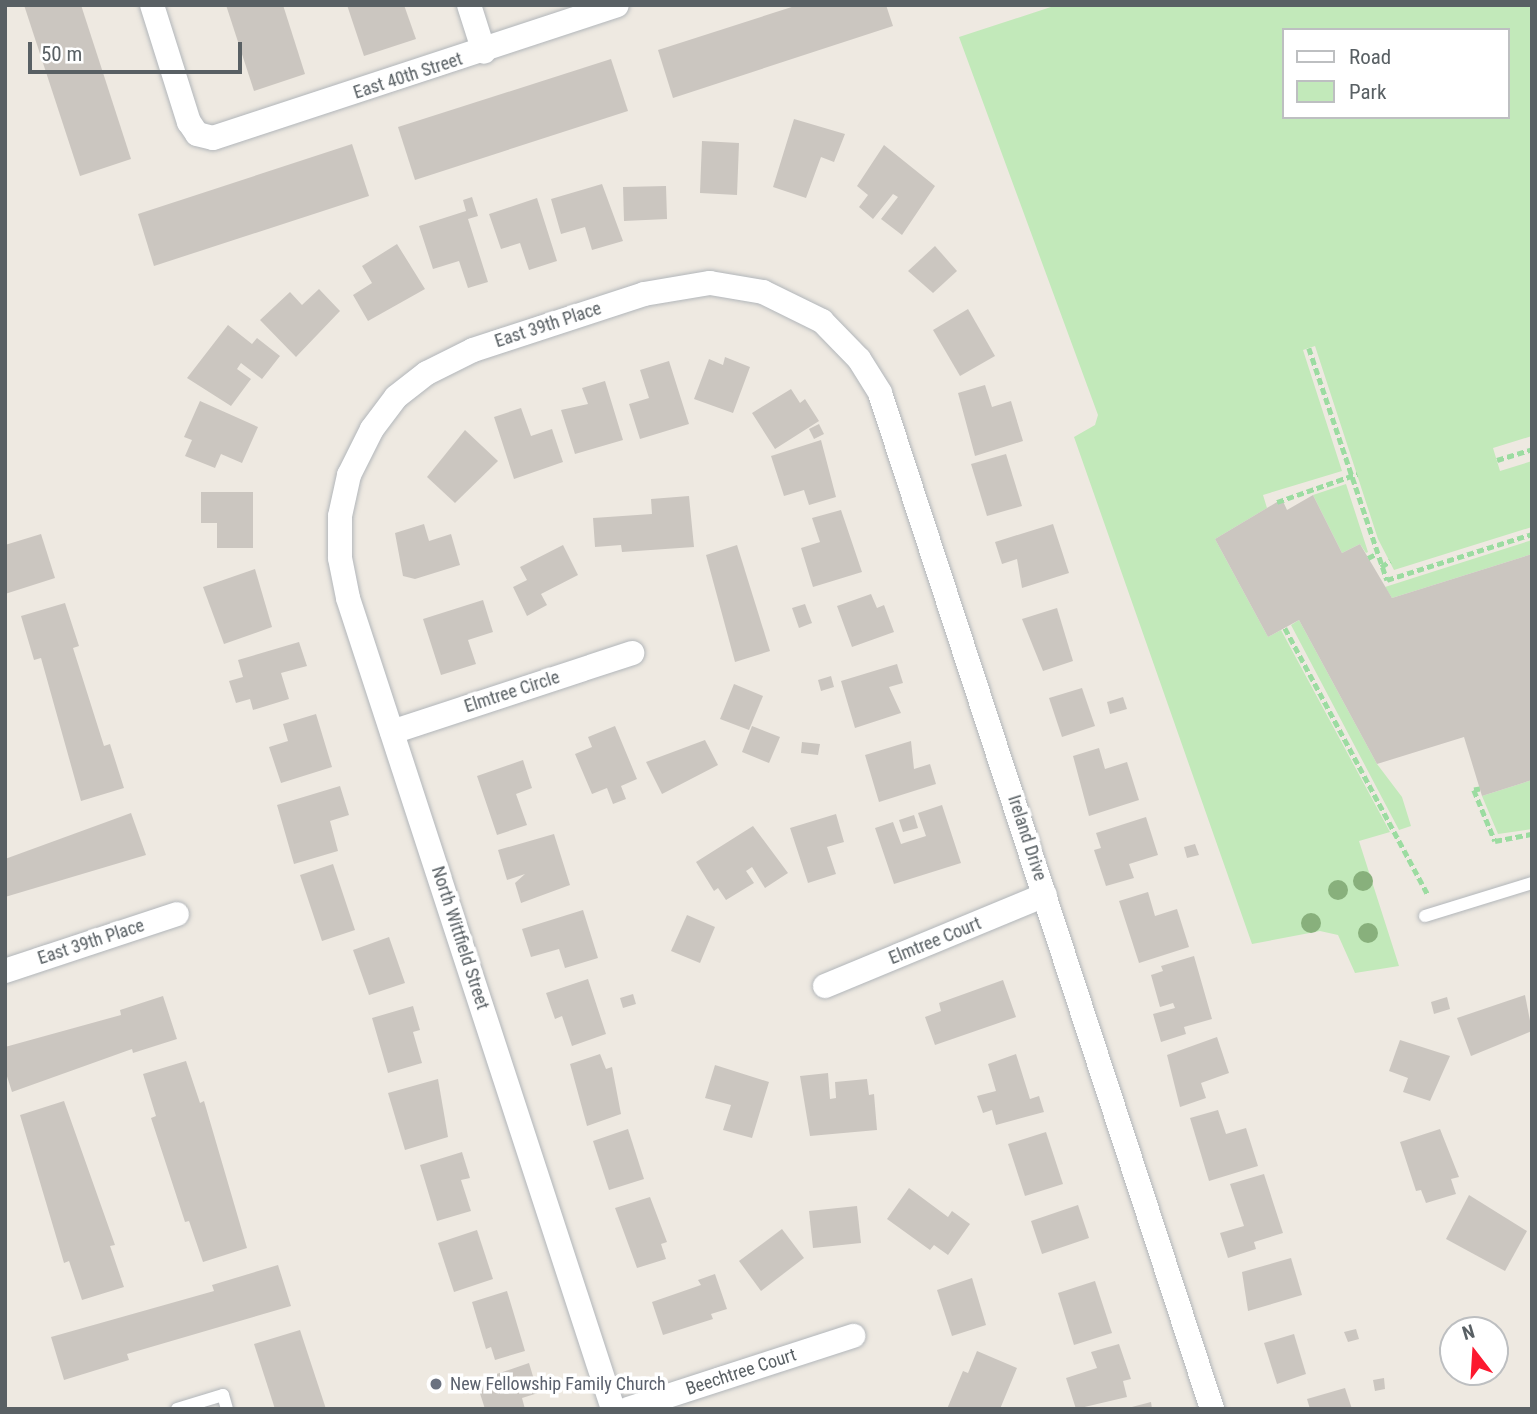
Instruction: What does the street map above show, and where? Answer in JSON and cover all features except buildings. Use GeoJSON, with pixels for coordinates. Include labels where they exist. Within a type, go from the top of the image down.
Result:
{"type":"FeatureCollection","features":[{"type":"Feature","properties":{"kind":"street","name":"East 40th Street"},"geometry":{"type":"LineString","coordinates":[[152,5],[197,134],[213,138],[484,52],[617,5]]}},
{"type":"Feature","properties":{"kind":"street"},"geometry":{"type":"LineString","coordinates":[[469,5],[484,52]]}},
{"type":"Feature","properties":{"kind":"street","name":"East 39th Place"},"geometry":{"type":"LineString","coordinates":[[353,463],[396,397],[426,373],[473,350],[683,284],[737,286],[789,302]]}},
{"type":"Feature","properties":{"kind":"street","name":"Ireland Drive"},"geometry":{"type":"LineString","coordinates":[[789,302],[842,340],[867,370],[885,405],[1212,1409]]}},
{"type":"Feature","properties":{"kind":"street","name":"North Wittfield Street"},"geometry":{"type":"LineString","coordinates":[[353,463],[342,502],[340,558],[392,732],[613,1409]]}},
{"type":"Feature","properties":{"kind":"street","name":"Elmtree Circle"},"geometry":{"type":"LineString","coordinates":[[392,732],[632,653]]}},
{"type":"Feature","properties":{"kind":"street","name":"Elmtree Court"},"geometry":{"type":"LineString","coordinates":[[825,986],[1045,895]]}},
{"type":"Feature","properties":{"kind":"street","name":"East 39th Place"},"geometry":{"type":"LineString","coordinates":[[5,971],[177,914]]}},
{"type":"Feature","properties":{"kind":"street","name":"Beechtree Court"},"geometry":{"type":"LineString","coordinates":[[628,1409],[853,1336]]}},
{"type":"Feature","properties":{"kind":"lane"},"geometry":{"type":"LineString","coordinates":[[1431,914],[1532,883]]}},
{"type":"Feature","properties":{"kind":"lane"},"geometry":{"type":"LineString","coordinates":[[177,1409],[223,1395],[227,1409]]}},
{"type":"Feature","properties":{"kind":"path"},"geometry":{"type":"LineString","coordinates":[[1309,348],[1354,475],[1376,554],[1387,580],[1532,534]]}},
{"type":"Feature","properties":{"kind":"path"},"geometry":{"type":"LineString","coordinates":[[1497,460],[1532,449]]}},
{"type":"Feature","properties":{"kind":"path"},"geometry":{"type":"LineString","coordinates":[[1277,502],[1354,475]]}},
{"type":"Feature","properties":{"kind":"path"},"geometry":{"type":"LineString","coordinates":[[1368,558],[1376,554]]}},
{"type":"Feature","properties":{"kind":"path"},"geometry":{"type":"LineString","coordinates":[[1381,566],[1390,561]]}},
{"type":"Feature","properties":{"kind":"path"},"geometry":{"type":"LineString","coordinates":[[1285,628],[1431,914]]}},
{"type":"Feature","properties":{"kind":"path"},"geometry":{"type":"LineString","coordinates":[[1480,789],[1474,790],[1495,841],[1532,834]]}},
{"type":"Feature","properties":{"kind":"green space"},"geometry":{"type":"Polygon","coordinates":[[[1057,5],[1532,5],[1532,436],[1493,448],[1500,471],[1532,461],[1532,527],[1394,570],[1378,539],[1315,346],[1303,350],[1342,471],[1263,495],[1267,508],[1215,539],[1268,637],[1281,630],[1390,832],[1359,841],[1399,966],[1355,973],[1338,935],[1320,931],[1252,944],[1074,437],[1095,425],[1098,415],[959,37],[1057,5]]]}},
{"type":"Feature","properties":{"kind":"green space"},"geometry":{"type":"Polygon","coordinates":[[[1346,484],[1368,552],[1366,553],[1360,544],[1342,553],[1313,495],[1346,484]]]}},
{"type":"Feature","properties":{"kind":"green space"},"geometry":{"type":"Polygon","coordinates":[[[1532,540],[1532,554],[1392,598],[1385,587],[1532,540]]]}},
{"type":"Feature","properties":{"kind":"green space"},"geometry":{"type":"Polygon","coordinates":[[[1299,620],[1377,764],[1402,797],[1411,826],[1399,830],[1291,625],[1299,620]]]}},
{"type":"Feature","properties":{"kind":"green space"},"geometry":{"type":"Polygon","coordinates":[[[1532,780],[1532,829],[1498,834],[1482,796],[1532,780]]]}},
{"type":"Feature","properties":{"kind":"place","name":"New Fellowship Family Church"},"geometry":{"type":"Point","coordinates":[436,1384]}}]}
